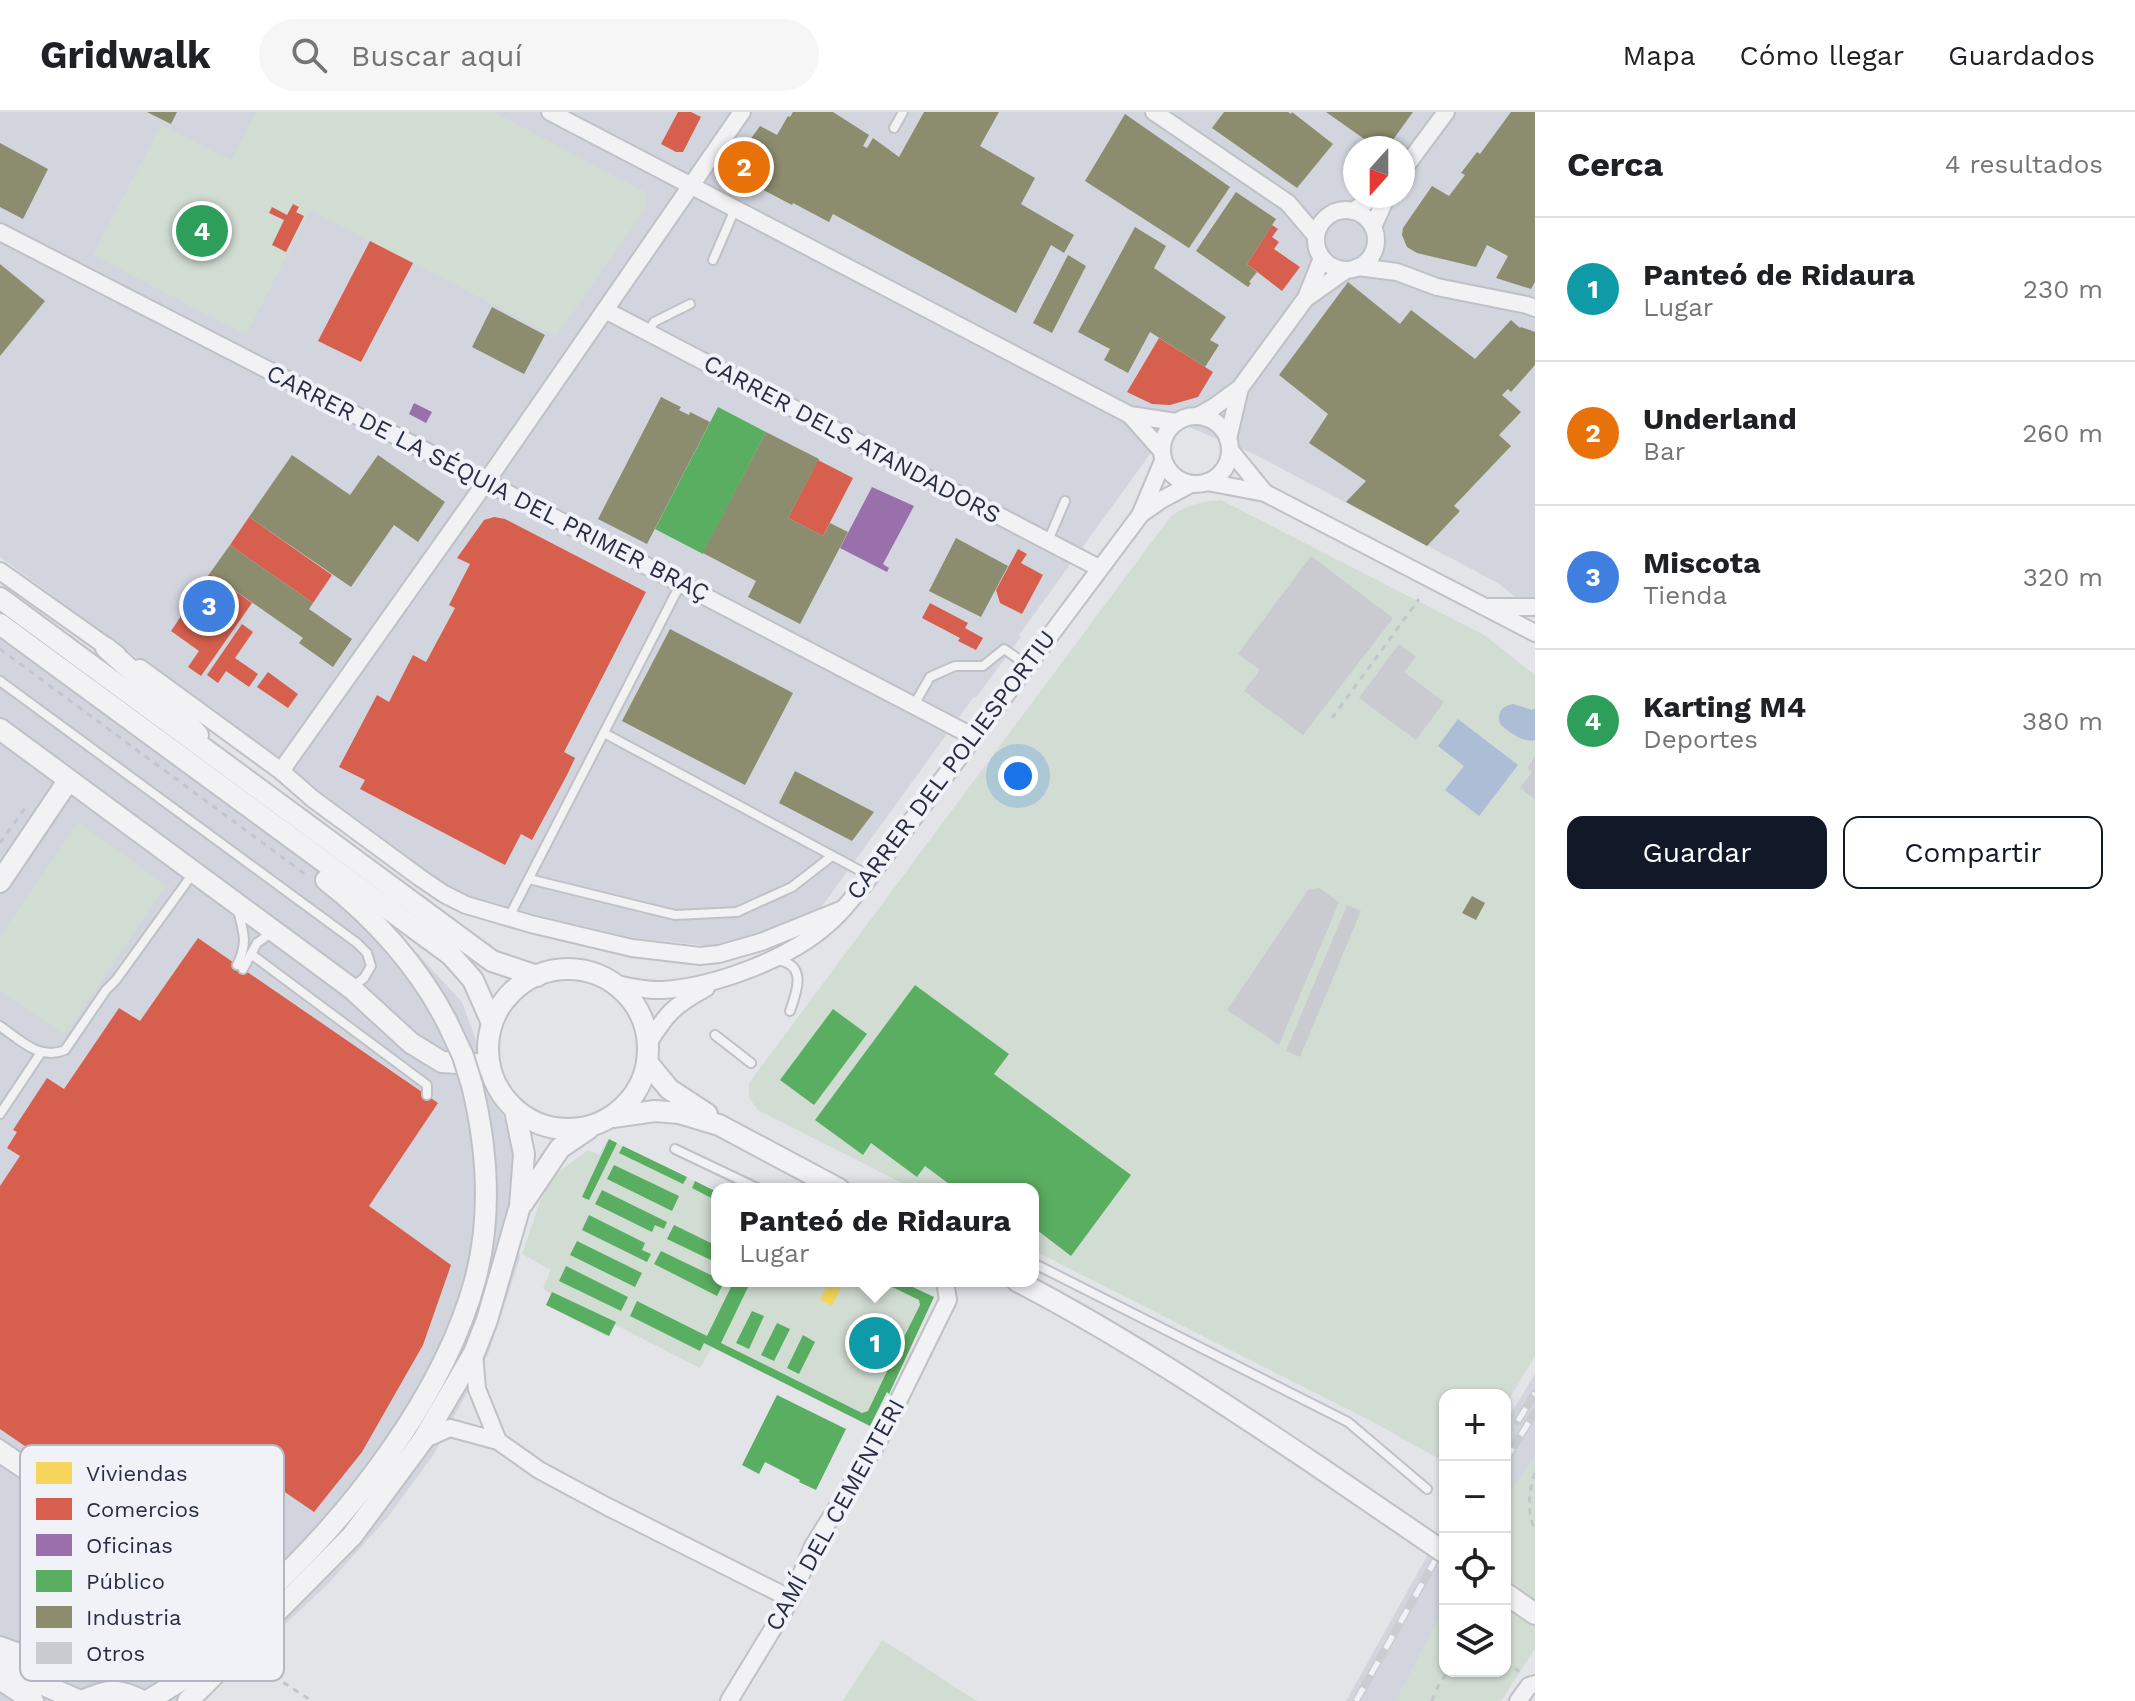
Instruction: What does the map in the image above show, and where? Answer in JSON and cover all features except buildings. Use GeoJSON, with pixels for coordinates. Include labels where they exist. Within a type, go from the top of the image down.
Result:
{"type":"FeatureCollection","features":[{"type":"Feature","properties":{"kind":"street"},"geometry":{"type":"LineString","coordinates":[[550,112],[1130,415],[1176,422]]}},
{"type":"Feature","properties":{"kind":"street"},"geometry":{"type":"LineString","coordinates":[[281,771],[742,112]]}},
{"type":"Feature","properties":{"kind":"street"},"geometry":{"type":"LineString","coordinates":[[1154,112],[1288,203],[1316,236],[1322,258],[1329,264],[1397,272],[1437,287],[1535,308]]}},
{"type":"Feature","properties":{"kind":"street"},"geometry":{"type":"LineString","coordinates":[[1415,154],[1446,112]]}},
{"type":"Feature","properties":{"kind":"street"},"geometry":{"type":"LineString","coordinates":[[1288,203],[1333,213]]}},
{"type":"Feature","properties":{"kind":"street"},"geometry":{"type":"LineString","coordinates":[[1353,211],[1357,208]]}},
{"type":"Feature","properties":{"kind":"street"},"geometry":{"type":"LineString","coordinates":[[1306,298],[1366,262],[1375,246],[1374,232],[1383,208]]}},
{"type":"Feature","properties":{"kind":"street"},"geometry":{"type":"LineString","coordinates":[[1316,236],[1319,227],[1333,213],[1353,211],[1368,220],[1397,272]]}},
{"type":"Feature","properties":{"kind":"street","name":"CARRER DE LA SÉQUIA DEL PRIMER BRAÇ"},"geometry":{"type":"LineString","coordinates":[[0,232],[974,737]]}},
{"type":"Feature","properties":{"kind":"street"},"geometry":{"type":"LineString","coordinates":[[1162,456],[1165,435],[1176,422],[1198,416],[1240,388],[1306,298],[1322,258]]}},
{"type":"Feature","properties":{"kind":"street","name":"CARRER DELS ATANDADORS"},"geometry":{"type":"LineString","coordinates":[[605,310],[1099,568]]}},
{"type":"Feature","properties":{"kind":"street"},"geometry":{"type":"LineString","coordinates":[[1199,483],[1217,477],[1224,470],[1240,388]]}},
{"type":"Feature","properties":{"kind":"street"},"geometry":{"type":"LineString","coordinates":[[1130,415],[1174,477],[1265,493],[1535,633]]}},
{"type":"Feature","properties":{"kind":"street"},"geometry":{"type":"LineString","coordinates":[[1198,416],[1220,426],[1229,444],[1265,493]]}},
{"type":"Feature","properties":{"kind":"street","name":"CARRER DEL POLIESPORTIU"},"geometry":{"type":"LineString","coordinates":[[1141,514],[1162,456]]}},
{"type":"Feature","properties":{"kind":"street","name":"CARRER DEL POLIESPORTIU"},"geometry":{"type":"LineString","coordinates":[[613,984],[660,990],[747,971],[792,949],[829,924],[870,876],[1141,514],[1161,500],[1199,483]]}},
{"type":"Feature","properties":{"kind":"street"},"geometry":{"type":"LineString","coordinates":[[0,571],[106,648],[148,673],[444,894],[466,905],[632,948],[700,956],[761,942],[843,909]]}},
{"type":"Feature","properties":{"kind":"street"},"geometry":{"type":"LineString","coordinates":[[0,598],[451,955],[473,980],[492,1023]]}},
{"type":"Feature","properties":{"kind":"street"},"geometry":{"type":"LineString","coordinates":[[1485,607],[1535,605]]}},
{"type":"Feature","properties":{"kind":"street"},"geometry":{"type":"LineString","coordinates":[[0,624],[492,961],[537,976]]}},
{"type":"Feature","properties":{"kind":"street"},"geometry":{"type":"LineString","coordinates":[[106,648],[179,713],[265,833],[349,897],[385,934],[425,985],[447,1022],[463,1056],[481,1121],[486,1189],[481,1248],[476,1277],[450,1348],[401,1435],[327,1531],[284,1576]]}},
{"type":"Feature","properties":{"kind":"street"},"geometry":{"type":"LineString","coordinates":[[0,729],[351,988],[411,1043],[442,1062],[489,1065]]}},
{"type":"Feature","properties":{"kind":"street"},"geometry":{"type":"LineString","coordinates":[[0,882],[68,781]]}},
{"type":"Feature","properties":{"kind":"street"},"geometry":{"type":"LineString","coordinates":[[520,1206],[560,1148],[603,1121],[632,1097],[641,1081],[647,1053],[644,1027],[637,1011],[613,984],[584,971],[552,971],[514,990],[497,1011],[492,1023],[488,1044],[489,1065],[499,1090],[515,1110],[539,1124],[566,1129],[603,1121],[655,1111],[679,1113],[719,1125],[828,1183]]}},
{"type":"Feature","properties":{"kind":"street","name":"CARRER DEL POLIESPORTIU"},"geometry":{"type":"LineString","coordinates":[[647,1053],[665,1016],[681,1001],[728,976]]}},
{"type":"Feature","properties":{"kind":"street"},"geometry":{"type":"LineString","coordinates":[[647,1053],[669,1089],[719,1125]]}},
{"type":"Feature","properties":{"kind":"street"},"geometry":{"type":"LineString","coordinates":[[284,1608],[352,1536],[423,1440],[474,1353],[487,1320],[520,1206],[524,1154],[515,1110]]}},
{"type":"Feature","properties":{"kind":"street","name":"CAMÍ DEL CEMENTERI"},"geometry":{"type":"LineString","coordinates":[[729,1701],[791,1599],[813,1546],[878,1442],[948,1300],[946,1287]]}},
{"type":"Feature","properties":{"kind":"street"},"geometry":{"type":"LineString","coordinates":[[1029,1287],[1074,1310],[1212,1396],[1439,1549]]}},
{"type":"Feature","properties":{"kind":"street"},"geometry":{"type":"LineString","coordinates":[[474,1353],[477,1389],[498,1441]]}},
{"type":"Feature","properties":{"kind":"street"},"geometry":{"type":"LineString","coordinates":[[423,1440],[450,1428],[498,1441],[539,1470],[791,1599]]}},
{"type":"Feature","properties":{"kind":"street"},"geometry":{"type":"LineString","coordinates":[[1511,1597],[1535,1614]]}},
{"type":"Feature","properties":{"kind":"street"},"geometry":{"type":"LineString","coordinates":[[0,1647],[20,1654]]}},
{"type":"Feature","properties":{"kind":"street"},"geometry":{"type":"LineString","coordinates":[[0,1660],[20,1674]]}},
{"type":"Feature","properties":{"kind":"street"},"geometry":{"type":"LineString","coordinates":[[0,1679],[33,1701]]}},
{"type":"Feature","properties":{"kind":"street"},"geometry":{"type":"LineString","coordinates":[[35,1681],[81,1701],[102,1692],[124,1692],[145,1701],[183,1681]]}},
{"type":"Feature","properties":{"kind":"street"},"geometry":{"type":"LineString","coordinates":[[188,1701],[208,1681]]}},
{"type":"Feature","properties":{"kind":"street"},"geometry":{"type":"LineString","coordinates":[[1518,1701],[1529,1686],[1535,1684]]}},
{"type":"Feature","properties":{"kind":"lane"},"geometry":{"type":"LineString","coordinates":[[894,128],[903,112]]}},
{"type":"Feature","properties":{"kind":"lane"},"geometry":{"type":"LineString","coordinates":[[713,260],[735,208]]}},
{"type":"Feature","properties":{"kind":"lane"},"geometry":{"type":"LineString","coordinates":[[648,332],[654,322],[690,304]]}},
{"type":"Feature","properties":{"kind":"lane"},"geometry":{"type":"LineString","coordinates":[[1048,542],[1065,501]]}},
{"type":"Feature","properties":{"kind":"lane"},"geometry":{"type":"LineString","coordinates":[[508,918],[681,583]]}},
{"type":"Feature","properties":{"kind":"lane"},"geometry":{"type":"LineString","coordinates":[[914,705],[930,677],[955,666],[983,666],[1004,649],[1027,665]]}},
{"type":"Feature","properties":{"kind":"lane"},"geometry":{"type":"LineString","coordinates":[[0,681],[357,943],[367,953],[371,966],[364,978],[351,988]]}},
{"type":"Feature","properties":{"kind":"lane"},"geometry":{"type":"LineString","coordinates":[[604,733],[870,876]]}},
{"type":"Feature","properties":{"kind":"lane"},"geometry":{"type":"LineString","coordinates":[[529,879],[675,915],[737,912],[792,887],[832,856]]}},
{"type":"Feature","properties":{"kind":"lane"},"geometry":{"type":"LineString","coordinates":[[0,1026],[40,1054],[55,1055],[65,1050],[194,872]]}},
{"type":"Feature","properties":{"kind":"lane"},"geometry":{"type":"LineString","coordinates":[[236,903],[244,935],[240,967],[257,943],[274,931]]}},
{"type":"Feature","properties":{"kind":"lane"},"geometry":{"type":"LineString","coordinates":[[251,954],[427,1085],[427,1095]]}},
{"type":"Feature","properties":{"kind":"lane"},"geometry":{"type":"LineString","coordinates":[[766,962],[777,960],[795,968],[797,993],[790,1011]]}},
{"type":"Feature","properties":{"kind":"lane"},"geometry":{"type":"LineString","coordinates":[[715,1035],[751,1063]]}},
{"type":"Feature","properties":{"kind":"lane"},"geometry":{"type":"LineString","coordinates":[[0,1114],[40,1054]]}},
{"type":"Feature","properties":{"kind":"lane"},"geometry":{"type":"LineString","coordinates":[[675,1149],[746,1183]]}},
{"type":"Feature","properties":{"kind":"lane"},"geometry":{"type":"LineString","coordinates":[[1039,1266],[1348,1422],[1427,1489]]}},
{"type":"Feature","properties":{"kind":"lane"},"geometry":{"type":"LineString","coordinates":[[0,1444],[20,1458]]}},
{"type":"Feature","properties":{"kind":"lane"},"geometry":{"type":"LineString","coordinates":[[0,1451],[20,1465]]}},
{"type":"Feature","properties":{"kind":"lane"},"geometry":{"type":"LineString","coordinates":[[0,1459],[20,1472]]}},
{"type":"Feature","properties":{"kind":"path"},"geometry":{"type":"LineString","coordinates":[[1332,718],[1419,599]]}},
{"type":"Feature","properties":{"kind":"path"},"geometry":{"type":"LineString","coordinates":[[0,649],[91,718]]}},
{"type":"Feature","properties":{"kind":"path"},"geometry":{"type":"LineString","coordinates":[[1535,1473],[1529,1501],[1530,1519],[1535,1530]]}},
{"type":"Feature","properties":{"kind":"path"},"geometry":{"type":"LineString","coordinates":[[1511,1665],[1520,1672]]}},
{"type":"Feature","properties":{"kind":"path"},"geometry":{"type":"LineString","coordinates":[[1432,1701],[1444,1677]]}},
{"type":"Feature","properties":{"kind":"path"},"geometry":{"type":"LineString","coordinates":[[284,1679],[312,1701]]}},
{"type":"Feature","properties":{"kind":"shaded area"},"geometry":{"type":"Polygon","coordinates":[[[0,112],[1535,112],[1535,613],[1498,583],[1254,454],[1174,421],[1019,635],[1021,637],[820,909],[730,948],[634,938],[463,897],[0,557],[0,112]]]}},
{"type":"Feature","properties":{"kind":"shaded area"},"geometry":{"type":"Polygon","coordinates":[[[256,112],[494,112],[645,192],[646,208],[556,337],[310,210],[246,335],[93,255],[161,124],[231,160],[256,112]]]}},
{"type":"Feature","properties":{"kind":"shaded area"},"geometry":{"type":"Polygon","coordinates":[[[1221,500],[1484,635],[1535,675],[1535,1356],[1511,1396],[1511,1389],[1439,1389],[1439,1459],[1373,1422],[1039,1253],[1039,1183],[902,1183],[758,1110],[749,1098],[749,1083],[1171,516],[1194,505],[1221,500]]]}},
{"type":"Feature","properties":{"kind":"shaded area"},"geometry":{"type":"Polygon","coordinates":[[[0,639],[378,911],[462,1002],[511,1138],[520,1258],[489,1352],[434,1454],[387,1518],[328,1584],[284,1625],[284,1445],[20,1445],[20,1681],[224,1681],[205,1701],[0,1701],[0,639]]]}},
{"type":"Feature","properties":{"kind":"shaded area"},"geometry":{"type":"Polygon","coordinates":[[[78,822],[166,885],[65,1035],[0,991],[0,936],[78,822]]]}},
{"type":"Feature","properties":{"kind":"shaded area"},"geometry":{"type":"Polygon","coordinates":[[[608,1139],[711,1189],[711,1287],[910,1287],[931,1297],[869,1425],[712,1347],[700,1368],[614,1324],[606,1336],[546,1305],[551,1295],[543,1288],[551,1270],[522,1254],[541,1199],[553,1176],[588,1150],[599,1155],[608,1139]]]}},
{"type":"Feature","properties":{"kind":"shaded area"},"geometry":{"type":"Polygon","coordinates":[[[1535,1374],[1535,1456],[1511,1493],[1511,1461],[1511,1413],[1535,1374]]]}},
{"type":"Feature","properties":{"kind":"shaded area"},"geometry":{"type":"Polygon","coordinates":[[[1535,1456],[1535,1648],[1501,1701],[1396,1701],[1439,1619],[1439,1677],[1511,1677],[1511,1493],[1535,1456]]]}},
{"type":"Feature","properties":{"kind":"shaded area"},"geometry":{"type":"Polygon","coordinates":[[[1439,1535],[1439,1619],[1396,1701],[1346,1701],[1439,1535]]]}},
{"type":"Feature","properties":{"kind":"shaded area"},"geometry":{"type":"Polygon","coordinates":[[[882,1640],[977,1701],[843,1701],[882,1640]]]}},
{"type":"Feature","properties":{"kind":"water"},"geometry":{"type":"Polygon","coordinates":[[[1513,704],[1532,710],[1535,708],[1535,740],[1521,738],[1500,724],[1501,710],[1513,704]]]}},
{"type":"Feature","properties":{"kind":"water"},"geometry":{"type":"Polygon","coordinates":[[[1458,719],[1518,765],[1479,816],[1445,790],[1464,766],[1438,746],[1458,719]]]}},
{"type":"Feature","properties":{"kind":"railway"},"geometry":{"type":"LineString","coordinates":[[1518,1421],[1535,1393]]}},
{"type":"Feature","properties":{"kind":"railway"},"geometry":{"type":"LineString","coordinates":[[1511,1451],[1535,1412]]}},
{"type":"Feature","properties":{"kind":"railway"},"geometry":{"type":"LineString","coordinates":[[1356,1701],[1439,1554]]}},
{"type":"Feature","properties":{"kind":"place","name":"Underland"},"geometry":{"type":"Point","coordinates":[744,167]}},
{"type":"Feature","properties":{"kind":"place","name":"Karting M4"},"geometry":{"type":"Point","coordinates":[202,231]}},
{"type":"Feature","properties":{"kind":"place","name":"Miscota"},"geometry":{"type":"Point","coordinates":[209,606]}},
{"type":"Feature","properties":{"kind":"place","name":"Panteó de Ridaura"},"geometry":{"type":"Point","coordinates":[875,1343]}}]}
